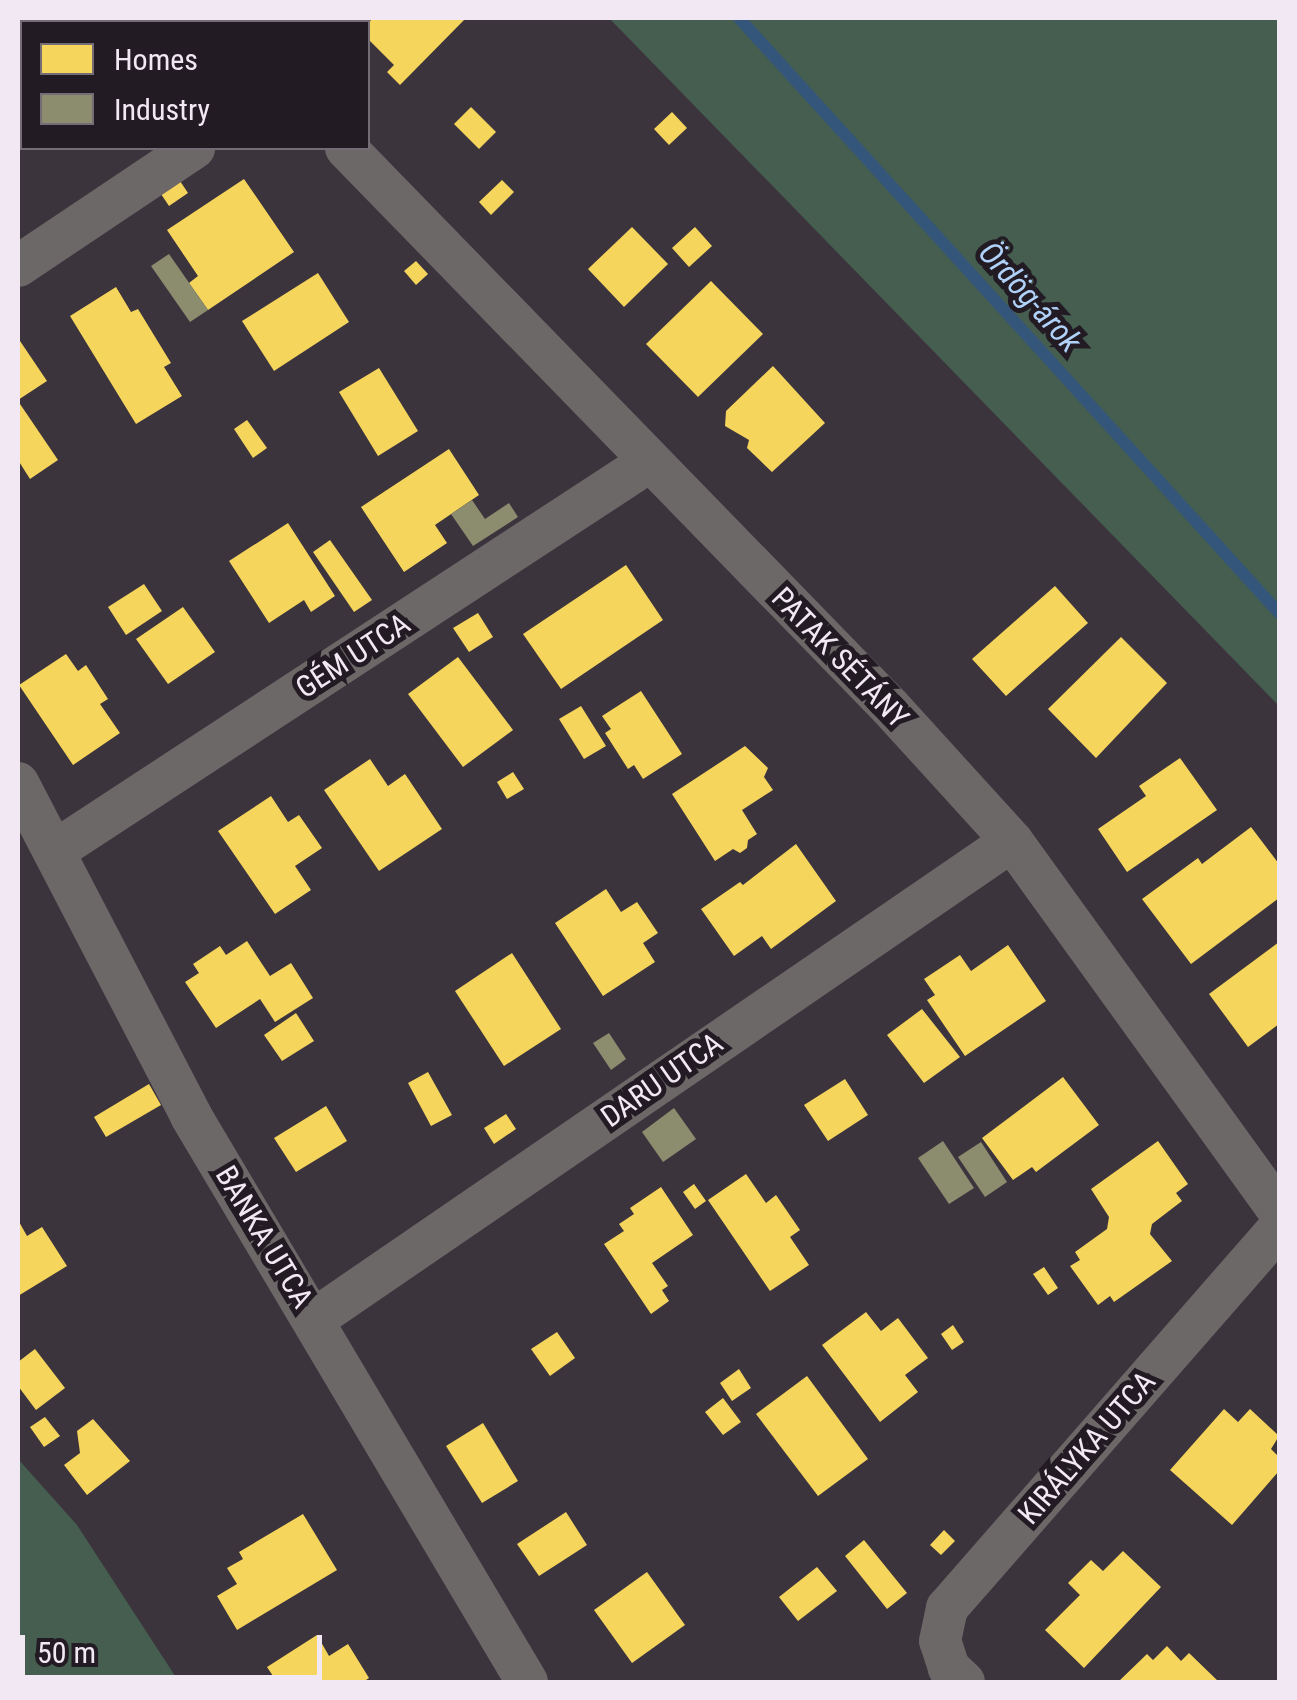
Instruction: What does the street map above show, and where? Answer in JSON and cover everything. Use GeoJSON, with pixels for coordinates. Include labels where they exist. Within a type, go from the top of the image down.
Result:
{"type":"FeatureCollection","features":[{"type":"Feature","properties":{"kind":"street"},"geometry":{"type":"LineString","coordinates":[[18,266],[191,150]]}},
{"type":"Feature","properties":{"kind":"street","name":"PATAK SÉTÁNY"},"geometry":{"type":"LineString","coordinates":[[348,150],[890,708],[1012,840],[1280,1213]]}},
{"type":"Feature","properties":{"kind":"street","name":"GÉM UTCA"},"geometry":{"type":"LineString","coordinates":[[56,850],[649,462]]}},
{"type":"Feature","properties":{"kind":"street","name":"BANKA UTCA"},"geometry":{"type":"LineString","coordinates":[[18,783],[191,1116],[527,1682]]}},
{"type":"Feature","properties":{"kind":"street","name":"DARU UTCA"},"geometry":{"type":"LineString","coordinates":[[313,1320],[1012,840]]}},
{"type":"Feature","properties":{"kind":"street","name":"KIRÁLYKA UTCA"},"geometry":{"type":"LineString","coordinates":[[950,1678],[940,1641],[948,1608],[1280,1228]]}},
{"type":"Feature","properties":{"kind":"green space"},"geometry":{"type":"Polygon","coordinates":[[[609,18],[1279,18],[1279,706],[609,18]]]}},
{"type":"Feature","properties":{"kind":"green space"},"geometry":{"type":"Polygon","coordinates":[[[18,1459],[77,1525],[179,1682],[18,1682],[18,1459]]]}},
{"type":"Feature","properties":{"kind":"building: Homes"},"geometry":{"type":"Polygon","coordinates":[[[466,18],[400,85],[387,72],[394,65],[370,41],[370,21],[466,18]]]}},
{"type":"Feature","properties":{"kind":"building: Homes"},"geometry":{"type":"Polygon","coordinates":[[[471,107],[496,132],[479,149],[454,124],[471,107]]]}},
{"type":"Feature","properties":{"kind":"building: Homes"},"geometry":{"type":"Polygon","coordinates":[[[672,112],[687,128],[669,145],[654,129],[672,112]]]}},
{"type":"Feature","properties":{"kind":"building: Homes"},"geometry":{"type":"Polygon","coordinates":[[[244,179],[294,252],[208,310],[189,283],[198,276],[167,230],[244,179]]]}},
{"type":"Feature","properties":{"kind":"building: Homes"},"geometry":{"type":"Polygon","coordinates":[[[502,180],[514,192],[491,215],[479,202],[502,180]]]}},
{"type":"Feature","properties":{"kind":"building: Homes"},"geometry":{"type":"Polygon","coordinates":[[[180,181],[188,193],[169,206],[161,194],[180,181]]]}},
{"type":"Feature","properties":{"kind":"building: Homes"},"geometry":{"type":"Polygon","coordinates":[[[632,227],[668,264],[624,307],[588,269],[632,227]]]}},
{"type":"Feature","properties":{"kind":"building: Homes"},"geometry":{"type":"Polygon","coordinates":[[[695,227],[712,246],[689,267],[672,248],[695,227]]]}},
{"type":"Feature","properties":{"kind":"building: Homes"},"geometry":{"type":"Polygon","coordinates":[[[416,261],[428,274],[416,285],[404,271],[416,261]]]}},
{"type":"Feature","properties":{"kind":"building: Homes"},"geometry":{"type":"Polygon","coordinates":[[[318,273],[349,322],[274,371],[242,321],[318,273]]]}},
{"type":"Feature","properties":{"kind":"building: Homes"},"geometry":{"type":"Polygon","coordinates":[[[711,281],[763,334],[698,397],[646,344],[711,281]]]}},
{"type":"Feature","properties":{"kind":"building: Homes"},"geometry":{"type":"Polygon","coordinates":[[[116,287],[131,312],[138,309],[171,363],[164,367],[182,396],[136,424],[70,316],[116,287]]]}},
{"type":"Feature","properties":{"kind":"building: Homes"},"geometry":{"type":"Polygon","coordinates":[[[18,338],[47,381],[18,400],[18,338]]]}},
{"type":"Feature","properties":{"kind":"building: Homes"},"geometry":{"type":"Polygon","coordinates":[[[773,366],[825,423],[772,472],[747,448],[749,440],[725,426],[726,411],[773,366]]]}},
{"type":"Feature","properties":{"kind":"building: Homes"},"geometry":{"type":"Polygon","coordinates":[[[379,368],[418,431],[378,456],[339,392],[379,368]]]}},
{"type":"Feature","properties":{"kind":"building: Homes"},"geometry":{"type":"Polygon","coordinates":[[[18,401],[58,460],[30,479],[18,460],[18,401]]]}},
{"type":"Feature","properties":{"kind":"building: Homes"},"geometry":{"type":"Polygon","coordinates":[[[247,420],[267,448],[253,458],[234,429],[247,420]]]}},
{"type":"Feature","properties":{"kind":"building: Homes"},"geometry":{"type":"Polygon","coordinates":[[[449,449],[479,495],[435,525],[447,543],[404,572],[361,507],[449,449]]]}},
{"type":"Feature","properties":{"kind":"building: Homes"},"geometry":{"type":"Polygon","coordinates":[[[288,523],[335,596],[311,612],[304,600],[269,623],[229,561],[288,523]]]}},
{"type":"Feature","properties":{"kind":"building: Homes"},"geometry":{"type":"Polygon","coordinates":[[[330,540],[372,600],[354,612],[313,552],[330,540]]]}},
{"type":"Feature","properties":{"kind":"building: Homes"},"geometry":{"type":"Polygon","coordinates":[[[626,565],[663,620],[561,689],[523,634],[626,565]]]}},
{"type":"Feature","properties":{"kind":"building: Homes"},"geometry":{"type":"Polygon","coordinates":[[[144,584],[162,611],[126,635],[108,607],[144,584]]]}},
{"type":"Feature","properties":{"kind":"building: Homes"},"geometry":{"type":"Polygon","coordinates":[[[1055,586],[1088,623],[1006,696],[972,659],[1055,586]]]}},
{"type":"Feature","properties":{"kind":"building: Homes"},"geometry":{"type":"Polygon","coordinates":[[[183,607],[215,652],[168,684],[136,639],[183,607]]]}},
{"type":"Feature","properties":{"kind":"building: Homes"},"geometry":{"type":"Polygon","coordinates":[[[478,613],[493,637],[469,652],[453,628],[478,613]]]}},
{"type":"Feature","properties":{"kind":"building: Homes"},"geometry":{"type":"Polygon","coordinates":[[[1121,637],[1167,683],[1096,758],[1048,709],[1121,637]]]}},
{"type":"Feature","properties":{"kind":"building: Homes"},"geometry":{"type":"Polygon","coordinates":[[[66,654],[78,671],[86,665],[108,699],[100,704],[120,733],[73,765],[19,685],[66,654]]]}},
{"type":"Feature","properties":{"kind":"building: Homes"},"geometry":{"type":"Polygon","coordinates":[[[458,657],[513,730],[463,767],[408,694],[458,657]]]}},
{"type":"Feature","properties":{"kind":"building: Homes"},"geometry":{"type":"Polygon","coordinates":[[[641,691],[682,754],[643,779],[634,765],[628,769],[605,733],[611,729],[602,716],[641,691]]]}},
{"type":"Feature","properties":{"kind":"building: Homes"},"geometry":{"type":"Polygon","coordinates":[[[581,706],[606,746],[584,759],[559,719],[581,706]]]}},
{"type":"Feature","properties":{"kind":"building: Homes"},"geometry":{"type":"Polygon","coordinates":[[[745,746],[768,768],[764,777],[773,790],[742,810],[757,834],[748,840],[747,848],[740,853],[733,849],[715,861],[672,794],[745,746]]]}},
{"type":"Feature","properties":{"kind":"building: Homes"},"geometry":{"type":"Polygon","coordinates":[[[1180,758],[1217,810],[1127,872],[1098,829],[1146,796],[1139,786],[1180,758]]]}},
{"type":"Feature","properties":{"kind":"building: Homes"},"geometry":{"type":"Polygon","coordinates":[[[370,759],[388,786],[405,774],[442,829],[379,871],[324,790],[370,759]]]}},
{"type":"Feature","properties":{"kind":"building: Homes"},"geometry":{"type":"Polygon","coordinates":[[[513,772],[524,789],[507,799],[497,782],[513,772]]]}},
{"type":"Feature","properties":{"kind":"building: Homes"},"geometry":{"type":"Polygon","coordinates":[[[271,796],[288,822],[299,815],[322,848],[295,866],[311,890],[275,914],[218,831],[271,796]]]}},
{"type":"Feature","properties":{"kind":"building: Homes"},"geometry":{"type":"Polygon","coordinates":[[[1251,827],[1279,864],[1279,898],[1191,964],[1142,899],[1198,858],[1202,864],[1251,827]]]}},
{"type":"Feature","properties":{"kind":"building: Homes"},"geometry":{"type":"Polygon","coordinates":[[[796,844],[836,901],[771,949],[762,936],[734,956],[701,909],[740,882],[743,885],[796,844]]]}},
{"type":"Feature","properties":{"kind":"building: Homes"},"geometry":{"type":"Polygon","coordinates":[[[606,889],[621,912],[637,902],[658,933],[643,943],[655,962],[603,996],[555,923],[606,889]]]}},
{"type":"Feature","properties":{"kind":"building: Homes"},"geometry":{"type":"Polygon","coordinates":[[[247,941],[270,976],[291,963],[313,998],[275,1022],[260,999],[216,1028],[185,982],[199,973],[193,964],[220,946],[226,955],[247,941]]]}},
{"type":"Feature","properties":{"kind":"building: Homes"},"geometry":{"type":"Polygon","coordinates":[[[1279,942],[1279,1024],[1248,1047],[1209,994],[1279,942]]]}},
{"type":"Feature","properties":{"kind":"building: Homes"},"geometry":{"type":"Polygon","coordinates":[[[1008,945],[1046,1001],[965,1056],[927,1000],[935,995],[924,979],[960,955],[971,971],[1008,945]]]}},
{"type":"Feature","properties":{"kind":"building: Homes"},"geometry":{"type":"Polygon","coordinates":[[[512,953],[561,1029],[504,1066],[455,991],[512,953]]]}},
{"type":"Feature","properties":{"kind":"building: Homes"},"geometry":{"type":"Polygon","coordinates":[[[922,1009],[960,1057],[924,1083],[887,1035],[922,1009]]]}},
{"type":"Feature","properties":{"kind":"building: Homes"},"geometry":{"type":"Polygon","coordinates":[[[296,1013],[314,1041],[282,1061],[264,1035],[296,1013]]]}},
{"type":"Feature","properties":{"kind":"building: Homes"},"geometry":{"type":"Polygon","coordinates":[[[428,1072],[452,1115],[431,1126],[408,1083],[428,1072]]]}},
{"type":"Feature","properties":{"kind":"building: Homes"},"geometry":{"type":"Polygon","coordinates":[[[1063,1077],[1099,1125],[1036,1172],[1032,1167],[1013,1180],[982,1138],[1063,1077]]]}},
{"type":"Feature","properties":{"kind":"building: Homes"},"geometry":{"type":"Polygon","coordinates":[[[845,1079],[868,1115],[828,1141],[804,1105],[845,1079]]]}},
{"type":"Feature","properties":{"kind":"building: Homes"},"geometry":{"type":"Polygon","coordinates":[[[149,1084],[161,1105],[106,1137],[94,1117],[149,1084]]]}},
{"type":"Feature","properties":{"kind":"building: Homes"},"geometry":{"type":"Polygon","coordinates":[[[326,1106],[347,1141],[296,1172],[274,1138],[326,1106]]]}},
{"type":"Feature","properties":{"kind":"building: Homes"},"geometry":{"type":"Polygon","coordinates":[[[506,1114],[516,1129],[494,1144],[484,1128],[506,1114]]]}},
{"type":"Feature","properties":{"kind":"building: Homes"},"geometry":{"type":"Polygon","coordinates":[[[1158,1141],[1188,1184],[1176,1193],[1182,1201],[1152,1224],[1150,1234],[1172,1261],[1114,1302],[1110,1296],[1098,1305],[1070,1266],[1080,1260],[1075,1252],[1107,1229],[1109,1217],[1091,1189],[1158,1141]]]}},
{"type":"Feature","properties":{"kind":"building: Homes"},"geometry":{"type":"Polygon","coordinates":[[[746,1174],[766,1203],[776,1195],[800,1230],[790,1237],[809,1265],[770,1291],[708,1200],[746,1174]]]}},
{"type":"Feature","properties":{"kind":"building: Homes"},"geometry":{"type":"Polygon","coordinates":[[[694,1184],[706,1201],[695,1209],[683,1192],[694,1184]]]}},
{"type":"Feature","properties":{"kind":"building: Homes"},"geometry":{"type":"Polygon","coordinates":[[[661,1187],[693,1235],[652,1263],[668,1286],[662,1290],[669,1301],[651,1314],[604,1244],[624,1231],[619,1224],[634,1214],[630,1208],[661,1187]]]}},
{"type":"Feature","properties":{"kind":"building: Homes"},"geometry":{"type":"Polygon","coordinates":[[[18,1220],[27,1236],[42,1227],[67,1266],[18,1296],[18,1220]]]}},
{"type":"Feature","properties":{"kind":"building: Homes"},"geometry":{"type":"Polygon","coordinates":[[[1044,1267],[1058,1288],[1048,1295],[1033,1274],[1044,1267]]]}},
{"type":"Feature","properties":{"kind":"building: Homes"},"geometry":{"type":"Polygon","coordinates":[[[866,1312],[881,1331],[898,1318],[928,1358],[905,1375],[918,1392],[880,1422],[822,1345],[866,1312]]]}},
{"type":"Feature","properties":{"kind":"building: Homes"},"geometry":{"type":"Polygon","coordinates":[[[953,1325],[964,1342],[952,1350],[941,1334],[953,1325]]]}},
{"type":"Feature","properties":{"kind":"building: Homes"},"geometry":{"type":"Polygon","coordinates":[[[557,1332],[575,1358],[550,1376],[531,1349],[557,1332]]]}},
{"type":"Feature","properties":{"kind":"building: Homes"},"geometry":{"type":"Polygon","coordinates":[[[35,1349],[65,1388],[36,1410],[18,1386],[18,1362],[35,1349]]]}},
{"type":"Feature","properties":{"kind":"building: Homes"},"geometry":{"type":"Polygon","coordinates":[[[739,1369],[751,1388],[732,1401],[720,1383],[739,1369]]]}},
{"type":"Feature","properties":{"kind":"building: Homes"},"geometry":{"type":"Polygon","coordinates":[[[807,1376],[868,1459],[818,1496],[756,1414],[807,1376]]]}},
{"type":"Feature","properties":{"kind":"building: Homes"},"geometry":{"type":"Polygon","coordinates":[[[723,1398],[741,1422],[723,1435],[705,1412],[723,1398]]]}},
{"type":"Feature","properties":{"kind":"building: Homes"},"geometry":{"type":"Polygon","coordinates":[[[1224,1409],[1238,1422],[1250,1409],[1279,1436],[1271,1449],[1279,1457],[1279,1471],[1232,1525],[1170,1470],[1224,1409]]]}},
{"type":"Feature","properties":{"kind":"building: Homes"},"geometry":{"type":"Polygon","coordinates":[[[45,1417],[60,1436],[44,1447],[30,1427],[45,1417]]]}},
{"type":"Feature","properties":{"kind":"building: Homes"},"geometry":{"type":"Polygon","coordinates":[[[93,1419],[130,1461],[87,1495],[64,1465],[80,1453],[77,1431],[93,1419]]]}},
{"type":"Feature","properties":{"kind":"building: Homes"},"geometry":{"type":"Polygon","coordinates":[[[483,1423],[518,1481],[482,1503],[446,1446],[483,1423]]]}},
{"type":"Feature","properties":{"kind":"building: Homes"},"geometry":{"type":"Polygon","coordinates":[[[566,1512],[587,1545],[539,1576],[517,1544],[566,1512]]]}},
{"type":"Feature","properties":{"kind":"building: Homes"},"geometry":{"type":"Polygon","coordinates":[[[303,1514],[337,1570],[237,1630],[217,1596],[237,1584],[227,1568],[243,1559],[239,1552],[303,1514]]]}},
{"type":"Feature","properties":{"kind":"building: Homes"},"geometry":{"type":"Polygon","coordinates":[[[944,1530],[955,1541],[941,1555],[930,1545],[944,1530]]]}},
{"type":"Feature","properties":{"kind":"building: Homes"},"geometry":{"type":"Polygon","coordinates":[[[864,1540],[907,1593],[887,1609],[845,1556],[864,1540]]]}},
{"type":"Feature","properties":{"kind":"building: Homes"},"geometry":{"type":"Polygon","coordinates":[[[1123,1551],[1161,1587],[1084,1668],[1045,1630],[1080,1595],[1068,1583],[1091,1560],[1103,1571],[1123,1551]]]}},
{"type":"Feature","properties":{"kind":"building: Homes"},"geometry":{"type":"Polygon","coordinates":[[[817,1567],[837,1591],[798,1621],[779,1597],[817,1567]]]}},
{"type":"Feature","properties":{"kind":"building: Homes"},"geometry":{"type":"Polygon","coordinates":[[[647,1572],[685,1625],[632,1663],[594,1610],[647,1572]]]}},
{"type":"Feature","properties":{"kind":"building: Homes"},"geometry":{"type":"Polygon","coordinates":[[[317,1635],[329,1656],[348,1644],[369,1678],[363,1682],[277,1682],[267,1667],[317,1635]]]}},
{"type":"Feature","properties":{"kind":"building: Homes"},"geometry":{"type":"Polygon","coordinates":[[[1167,1646],[1181,1661],[1189,1653],[1219,1682],[1118,1682],[1147,1654],[1153,1660],[1167,1646]]]}},
{"type":"Feature","properties":{"kind":"building: Industry"},"geometry":{"type":"Polygon","coordinates":[[[169,254],[208,310],[190,322],[151,266],[169,254]]]}},
{"type":"Feature","properties":{"kind":"building: Industry"},"geometry":{"type":"Polygon","coordinates":[[[472,500],[485,519],[509,503],[518,517],[473,546],[451,514],[472,500]]]}},
{"type":"Feature","properties":{"kind":"building: Industry"},"geometry":{"type":"Polygon","coordinates":[[[609,1033],[626,1059],[611,1070],[593,1043],[609,1033]]]}},
{"type":"Feature","properties":{"kind":"building: Industry"},"geometry":{"type":"Polygon","coordinates":[[[674,1108],[696,1139],[663,1162],[642,1132],[674,1108]]]}},
{"type":"Feature","properties":{"kind":"building: Industry"},"geometry":{"type":"Polygon","coordinates":[[[943,1141],[974,1188],[949,1204],[918,1158],[943,1141]]]}},
{"type":"Feature","properties":{"kind":"building: Industry"},"geometry":{"type":"Polygon","coordinates":[[[981,1142],[1007,1182],[985,1197],[958,1157],[981,1142]]]}},
{"type":"Feature","properties":{"kind":"waterway","name":"Ördög-árok"},"geometry":{"type":"LineString","coordinates":[[739,18],[1280,614]]}}]}
